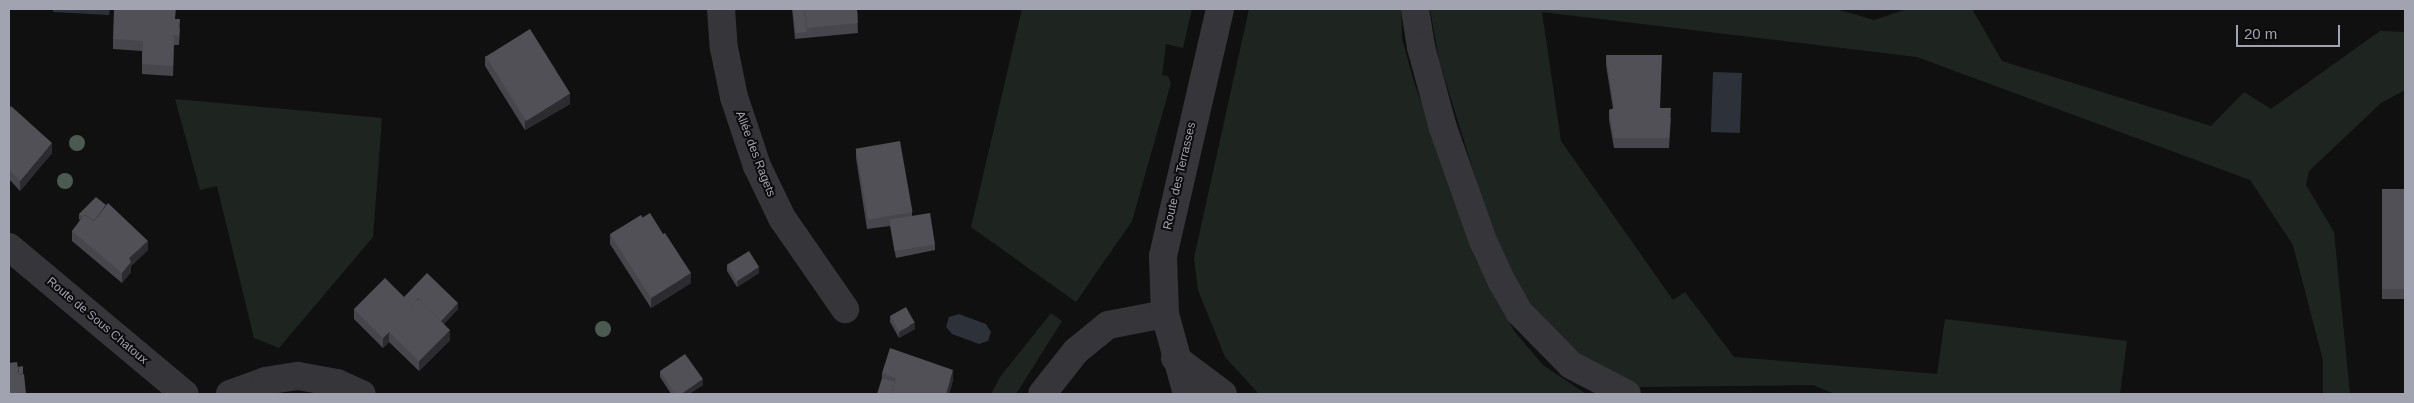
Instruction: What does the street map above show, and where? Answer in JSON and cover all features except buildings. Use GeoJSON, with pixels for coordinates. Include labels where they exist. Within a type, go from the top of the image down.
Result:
{"type":"FeatureCollection","features":[{"type":"Feature","properties":{"kind":"street","name":"Allée des Ragets"},"geometry":{"type":"LineString","coordinates":[[721,9],[724,48],[734,97],[757,166],[782,218],[845,309]]}},
{"type":"Feature","properties":{"kind":"street","name":"Route des Terrasses"},"geometry":{"type":"LineString","coordinates":[[1187,394],[1165,314],[1162,256],[1220,9]]}},
{"type":"Feature","properties":{"kind":"street"},"geometry":{"type":"LineString","coordinates":[[1415,9],[1421,47],[1443,128],[1483,241],[1502,282],[1519,312],[1571,366],[1627,394]]}},
{"type":"Feature","properties":{"kind":"street","name":"Route de Sous Chatoux"},"geometry":{"type":"LineString","coordinates":[[9,248],[185,394]]}},
{"type":"Feature","properties":{"kind":"street"},"geometry":{"type":"LineString","coordinates":[[1042,394],[1076,351],[1108,325],[1165,314]]}},
{"type":"Feature","properties":{"kind":"street"},"geometry":{"type":"LineString","coordinates":[[1174,352],[1223,394]]}},
{"type":"Feature","properties":{"kind":"street"},"geometry":{"type":"LineString","coordinates":[[230,394],[265,381],[298,376],[336,383],[362,394]]}},
{"type":"Feature","properties":{"kind":"shaded area"},"geometry":{"type":"Polygon","coordinates":[[[53,9],[110,9],[109,15],[53,12],[53,9]]]}},
{"type":"Feature","properties":{"kind":"shaded area"},"geometry":{"type":"Polygon","coordinates":[[[1022,9],[1192,9],[1183,48],[1166,44],[1162,75],[1168,76],[1171,83],[1132,221],[1076,302],[971,227],[1022,9]]]}},
{"type":"Feature","properties":{"kind":"shaded area"},"geometry":{"type":"Polygon","coordinates":[[[1249,9],[1401,9],[1402,39],[1414,82],[1475,258],[1514,331],[1543,365],[1586,394],[1259,394],[1225,357],[1198,290],[1194,258],[1249,9]]]}},
{"type":"Feature","properties":{"kind":"shaded area"},"geometry":{"type":"Polygon","coordinates":[[[1430,9],[1836,9],[1874,20],[1907,9],[1972,9],[2002,61],[2211,126],[2244,92],[2271,109],[2380,31],[2405,32],[2405,90],[2381,103],[2309,171],[2306,185],[2334,232],[2350,394],[2323,394],[2323,360],[2293,245],[2250,180],[1917,57],[1542,12],[1561,141],[1673,300],[1685,292],[1734,357],[1937,374],[1945,319],[2127,341],[2120,394],[1835,394],[1813,385],[1640,387],[1580,357],[1534,308],[1513,275],[1495,241],[1439,60],[1430,9]]]}},
{"type":"Feature","properties":{"kind":"shaded area"},"geometry":{"type":"Polygon","coordinates":[[[1713,72],[1742,73],[1740,133],[1711,132],[1713,72]]]}},
{"type":"Feature","properties":{"kind":"shaded area"},"geometry":{"type":"Polygon","coordinates":[[[175,99],[382,118],[373,237],[279,348],[254,338],[217,186],[200,190],[175,99]]]}},
{"type":"Feature","properties":{"kind":"shaded area"},"geometry":{"type":"Polygon","coordinates":[[[1051,313],[1062,321],[1016,394],[991,394],[1000,377],[1051,313]]]}},
{"type":"Feature","properties":{"kind":"shaded area"},"geometry":{"type":"Polygon","coordinates":[[[959,314],[986,324],[991,332],[988,341],[979,344],[952,334],[946,327],[949,317],[959,314]]]}}]}
